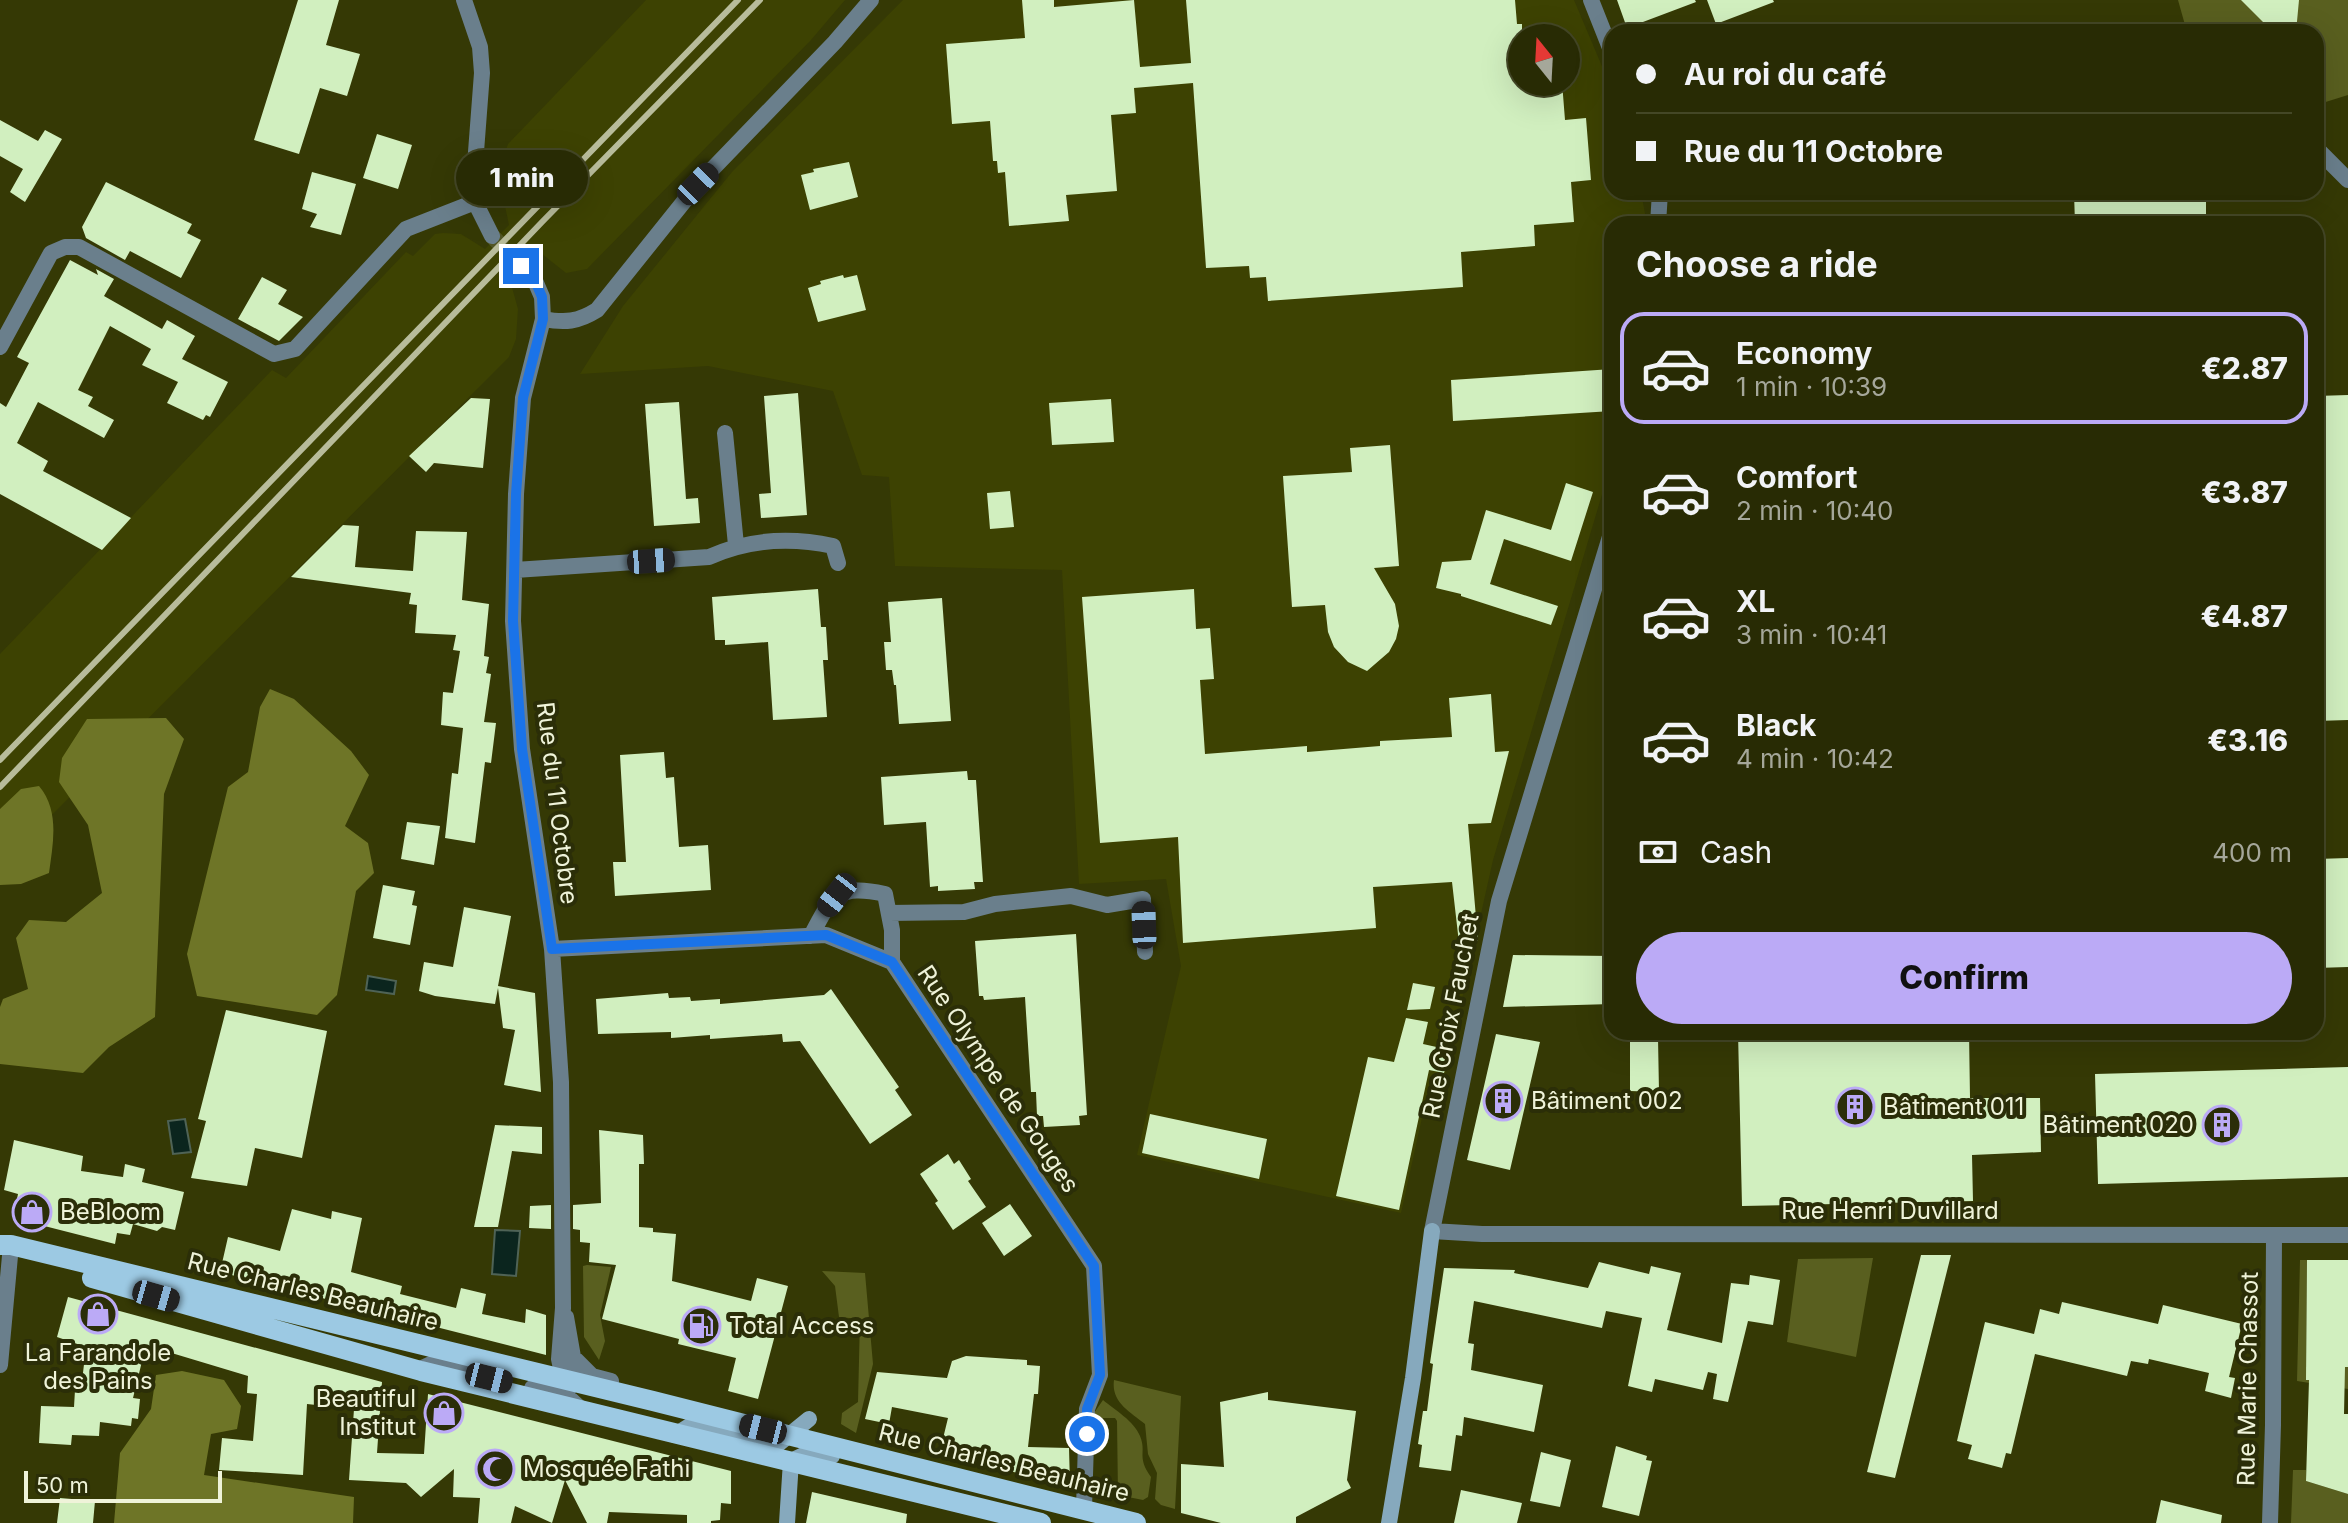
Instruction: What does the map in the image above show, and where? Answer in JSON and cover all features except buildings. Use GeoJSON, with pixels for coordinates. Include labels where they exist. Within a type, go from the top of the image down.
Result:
{"type":"FeatureCollection","features":[{"type":"Feature","properties":{"kind":"main road","name":"Rue Croix Fauchet"},"geometry":{"type":"LineString","coordinates":[[1389,1523],[1413,1378],[1432,1231]]}},
{"type":"Feature","properties":{"kind":"main road","name":"Rue Charles Beauhaire"},"geometry":{"type":"LineString","coordinates":[[5,1249],[653,1401],[715,1430],[801,1431],[832,1446],[1136,1523]]}},
{"type":"Feature","properties":{"kind":"main road"},"geometry":{"type":"LineString","coordinates":[[5,1249],[418,1370],[574,1403],[675,1435],[715,1430],[795,1462],[1041,1523]]}},
{"type":"Feature","properties":{"kind":"main road"},"geometry":{"type":"LineString","coordinates":[[787,1523],[790,1487],[801,1431]]}},
{"type":"Feature","properties":{"kind":"main road"},"geometry":{"type":"LineString","coordinates":[[790,1487],[795,1462],[812,1451],[1040,1508],[1084,1508]]}},
{"type":"Feature","properties":{"kind":"street"},"geometry":{"type":"LineString","coordinates":[[464,0],[480,47],[482,73],[475,202],[492,236]]}},
{"type":"Feature","properties":{"kind":"street"},"geometry":{"type":"LineString","coordinates":[[543,319],[567,323],[597,310],[698,184],[835,42],[871,0]]}},
{"type":"Feature","properties":{"kind":"street"},"geometry":{"type":"LineString","coordinates":[[1591,0],[1604,33]]}},
{"type":"Feature","properties":{"kind":"street"},"geometry":{"type":"LineString","coordinates":[[2324,156],[2348,180]]}},
{"type":"Feature","properties":{"kind":"street"},"geometry":{"type":"LineString","coordinates":[[0,347],[51,253],[65,247],[79,247],[274,354],[295,349],[406,229],[475,202]]}},
{"type":"Feature","properties":{"kind":"street","name":"Rue du 11 Octobre"},"geometry":{"type":"LineString","coordinates":[[521,266],[536,283],[542,297],[543,319],[523,398],[516,494],[513,621],[522,749],[552,949],[561,1082],[563,1308],[566,1358],[574,1403]]}},
{"type":"Feature","properties":{"kind":"street"},"geometry":{"type":"LineString","coordinates":[[725,433],[736,545]]}},
{"type":"Feature","properties":{"kind":"street"},"geometry":{"type":"LineString","coordinates":[[515,570],[709,557],[736,545],[805,540],[833,546],[838,563]]}},
{"type":"Feature","properties":{"kind":"street","name":"Rue Croix Fauchet"},"geometry":{"type":"LineString","coordinates":[[1432,1231],[1499,901],[1604,556]]}},
{"type":"Feature","properties":{"kind":"street"},"geometry":{"type":"LineString","coordinates":[[811,936],[823,912],[837,895],[860,889],[885,894],[892,930],[892,962]]}},
{"type":"Feature","properties":{"kind":"street"},"geometry":{"type":"LineString","coordinates":[[889,913],[964,912],[995,904],[1071,896],[1107,905],[1143,899],[1145,952]]}},
{"type":"Feature","properties":{"kind":"street","name":"Rue Olympe de Gouges"},"geometry":{"type":"LineString","coordinates":[[552,949],[826,935],[892,962],[1094,1266],[1100,1375],[1087,1409],[1084,1508]]}},
{"type":"Feature","properties":{"kind":"street","name":"Rue Henri Duvillard"},"geometry":{"type":"LineString","coordinates":[[1432,1231],[1498,1234],[2348,1235]]}},
{"type":"Feature","properties":{"kind":"street","name":"Rue Marie Chassot"},"geometry":{"type":"LineString","coordinates":[[2270,1523],[2274,1236]]}},
{"type":"Feature","properties":{"kind":"street"},"geometry":{"type":"LineString","coordinates":[[0,1365],[5,1249]]}},
{"type":"Feature","properties":{"kind":"street"},"geometry":{"type":"LineString","coordinates":[[546,1375],[566,1358],[592,1376],[642,1389],[653,1401]]}},
{"type":"Feature","properties":{"kind":"shaded area"},"geometry":{"type":"Polygon","coordinates":[[[646,0],[845,0],[811,40],[587,269],[566,273],[532,246],[508,273],[518,309],[516,339],[509,357],[0,867],[0,654],[272,370],[286,378],[406,252],[413,256],[435,234],[443,233],[461,234],[485,249],[509,225],[498,173],[508,144],[646,0]]]}},
{"type":"Feature","properties":{"kind":"shaded area"},"geometry":{"type":"Polygon","coordinates":[[[903,0],[1574,0],[1604,71],[1604,200],[1642,200],[1646,216],[1604,216],[1604,488],[1493,860],[1444,1079],[1431,1077],[1401,1213],[1137,1155],[1181,966],[1166,879],[1079,884],[1062,570],[895,566],[889,477],[862,475],[833,391],[708,366],[580,374],[623,306],[732,172],[903,0]]]}},
{"type":"Feature","properties":{"kind":"shaded area"},"geometry":{"type":"Polygon","coordinates":[[[2178,0],[2348,0],[2348,95],[2324,102],[2324,24],[2185,24],[2178,0]]]}},
{"type":"Feature","properties":{"kind":"shaded area"},"geometry":{"type":"Polygon","coordinates":[[[270,689],[294,699],[351,751],[369,775],[345,826],[368,843],[374,873],[356,891],[337,995],[317,1015],[197,996],[187,954],[228,787],[248,772],[260,707],[270,689]]]}},
{"type":"Feature","properties":{"kind":"shaded area"},"geometry":{"type":"Polygon","coordinates":[[[166,718],[184,739],[164,794],[155,1017],[109,1047],[83,1073],[0,1064],[0,1007],[3,999],[28,989],[16,938],[29,920],[66,922],[102,893],[88,825],[59,782],[62,758],[87,719],[166,718]]]}},
{"type":"Feature","properties":{"kind":"shaded area"},"geometry":{"type":"Polygon","coordinates":[[[39,786],[46,796],[52,817],[49,873],[21,884],[0,885],[0,809],[21,789],[39,786]]]}},
{"type":"Feature","properties":{"kind":"shaded area"},"geometry":{"type":"Polygon","coordinates":[[[1873,1258],[1856,1357],[1787,1342],[1798,1259],[1873,1258]]]}},
{"type":"Feature","properties":{"kind":"shaded area"},"geometry":{"type":"Polygon","coordinates":[[[2300,1260],[2307,1260],[2306,1367],[2348,1367],[2348,1389],[2297,1381],[2300,1260]]]}},
{"type":"Feature","properties":{"kind":"shaded area"},"geometry":{"type":"Polygon","coordinates":[[[583,1266],[611,1267],[600,1315],[605,1341],[599,1360],[584,1337],[583,1266]]]}},
{"type":"Feature","properties":{"kind":"shaded area"},"geometry":{"type":"Polygon","coordinates":[[[822,1271],[865,1273],[873,1364],[856,1433],[841,1424],[842,1413],[858,1402],[860,1319],[839,1317],[835,1286],[822,1271]]]}},
{"type":"Feature","properties":{"kind":"shaded area"},"geometry":{"type":"Polygon","coordinates":[[[182,1371],[224,1380],[241,1406],[237,1429],[211,1434],[204,1475],[354,1497],[353,1523],[114,1523],[120,1453],[151,1409],[156,1375],[182,1371]]]}},
{"type":"Feature","properties":{"kind":"shaded area"},"geometry":{"type":"Polygon","coordinates":[[[1114,1380],[1181,1396],[1175,1509],[1161,1505],[1155,1499],[1157,1473],[1148,1454],[1145,1424],[1118,1400],[1114,1380]]]}},
{"type":"Feature","properties":{"kind":"shaded area"},"geometry":{"type":"Polygon","coordinates":[[[1103,1400],[1129,1421],[1140,1436],[1144,1464],[1151,1477],[1148,1497],[1143,1500],[1118,1495],[1117,1421],[1115,1418],[1097,1418],[1094,1413],[1103,1400]]]}},
{"type":"Feature","properties":{"kind":"shaded area"},"geometry":{"type":"Polygon","coordinates":[[[2293,1470],[2306,1470],[2306,1481],[2348,1494],[2348,1523],[2291,1523],[2293,1470]]]}},
{"type":"Feature","properties":{"kind":"water"},"geometry":{"type":"Polygon","coordinates":[[[368,976],[396,981],[394,994],[366,990],[368,976]]]}},
{"type":"Feature","properties":{"kind":"water"},"geometry":{"type":"Polygon","coordinates":[[[185,1119],[191,1152],[173,1154],[168,1121],[185,1119]]]}},
{"type":"Feature","properties":{"kind":"water"},"geometry":{"type":"Polygon","coordinates":[[[495,1230],[520,1231],[516,1276],[492,1274],[495,1230]]]}},
{"type":"Feature","properties":{"kind":"tunnel"},"geometry":{"type":"LineString","coordinates":[[492,236],[521,266]]}},
{"type":"Feature","properties":{"kind":"railway"},"geometry":{"type":"LineString","coordinates":[[0,760],[738,0]]}},
{"type":"Feature","properties":{"kind":"railway"},"geometry":{"type":"LineString","coordinates":[[0,787],[543,221],[760,0]]}},
{"type":"Feature","properties":{"kind":"place","name":"Bâtiment 002"},"geometry":{"type":"Point","coordinates":[1503,1101]}},
{"type":"Feature","properties":{"kind":"place","name":"Bâtiment 011"},"geometry":{"type":"Point","coordinates":[1855,1107]}},
{"type":"Feature","properties":{"kind":"place","name":"Bâtiment 020"},"geometry":{"type":"Point","coordinates":[2222,1125]}},
{"type":"Feature","properties":{"kind":"place","name":"BeBloom"},"geometry":{"type":"Point","coordinates":[32,1212]}},
{"type":"Feature","properties":{"kind":"place","name":"La Farandole des Pains"},"geometry":{"type":"Point","coordinates":[98,1314]}},
{"type":"Feature","properties":{"kind":"place","name":"Total Access"},"geometry":{"type":"Point","coordinates":[701,1326]}},
{"type":"Feature","properties":{"kind":"place","name":"Beautiful Institut"},"geometry":{"type":"Point","coordinates":[444,1413]}},
{"type":"Feature","properties":{"kind":"place","name":"Mosquée Fathi"},"geometry":{"type":"Point","coordinates":[495,1469]}},
{"type":"Feature","properties":{"kind":"route"},"geometry":{"type":"LineString","coordinates":[[521,266],[536,283],[542,297],[543,319],[523,398],[516,494],[513,621],[522,749],[552,949],[826,935],[892,962],[1094,1266],[1100,1375],[1087,1409],[1087,1434]]}}]}
